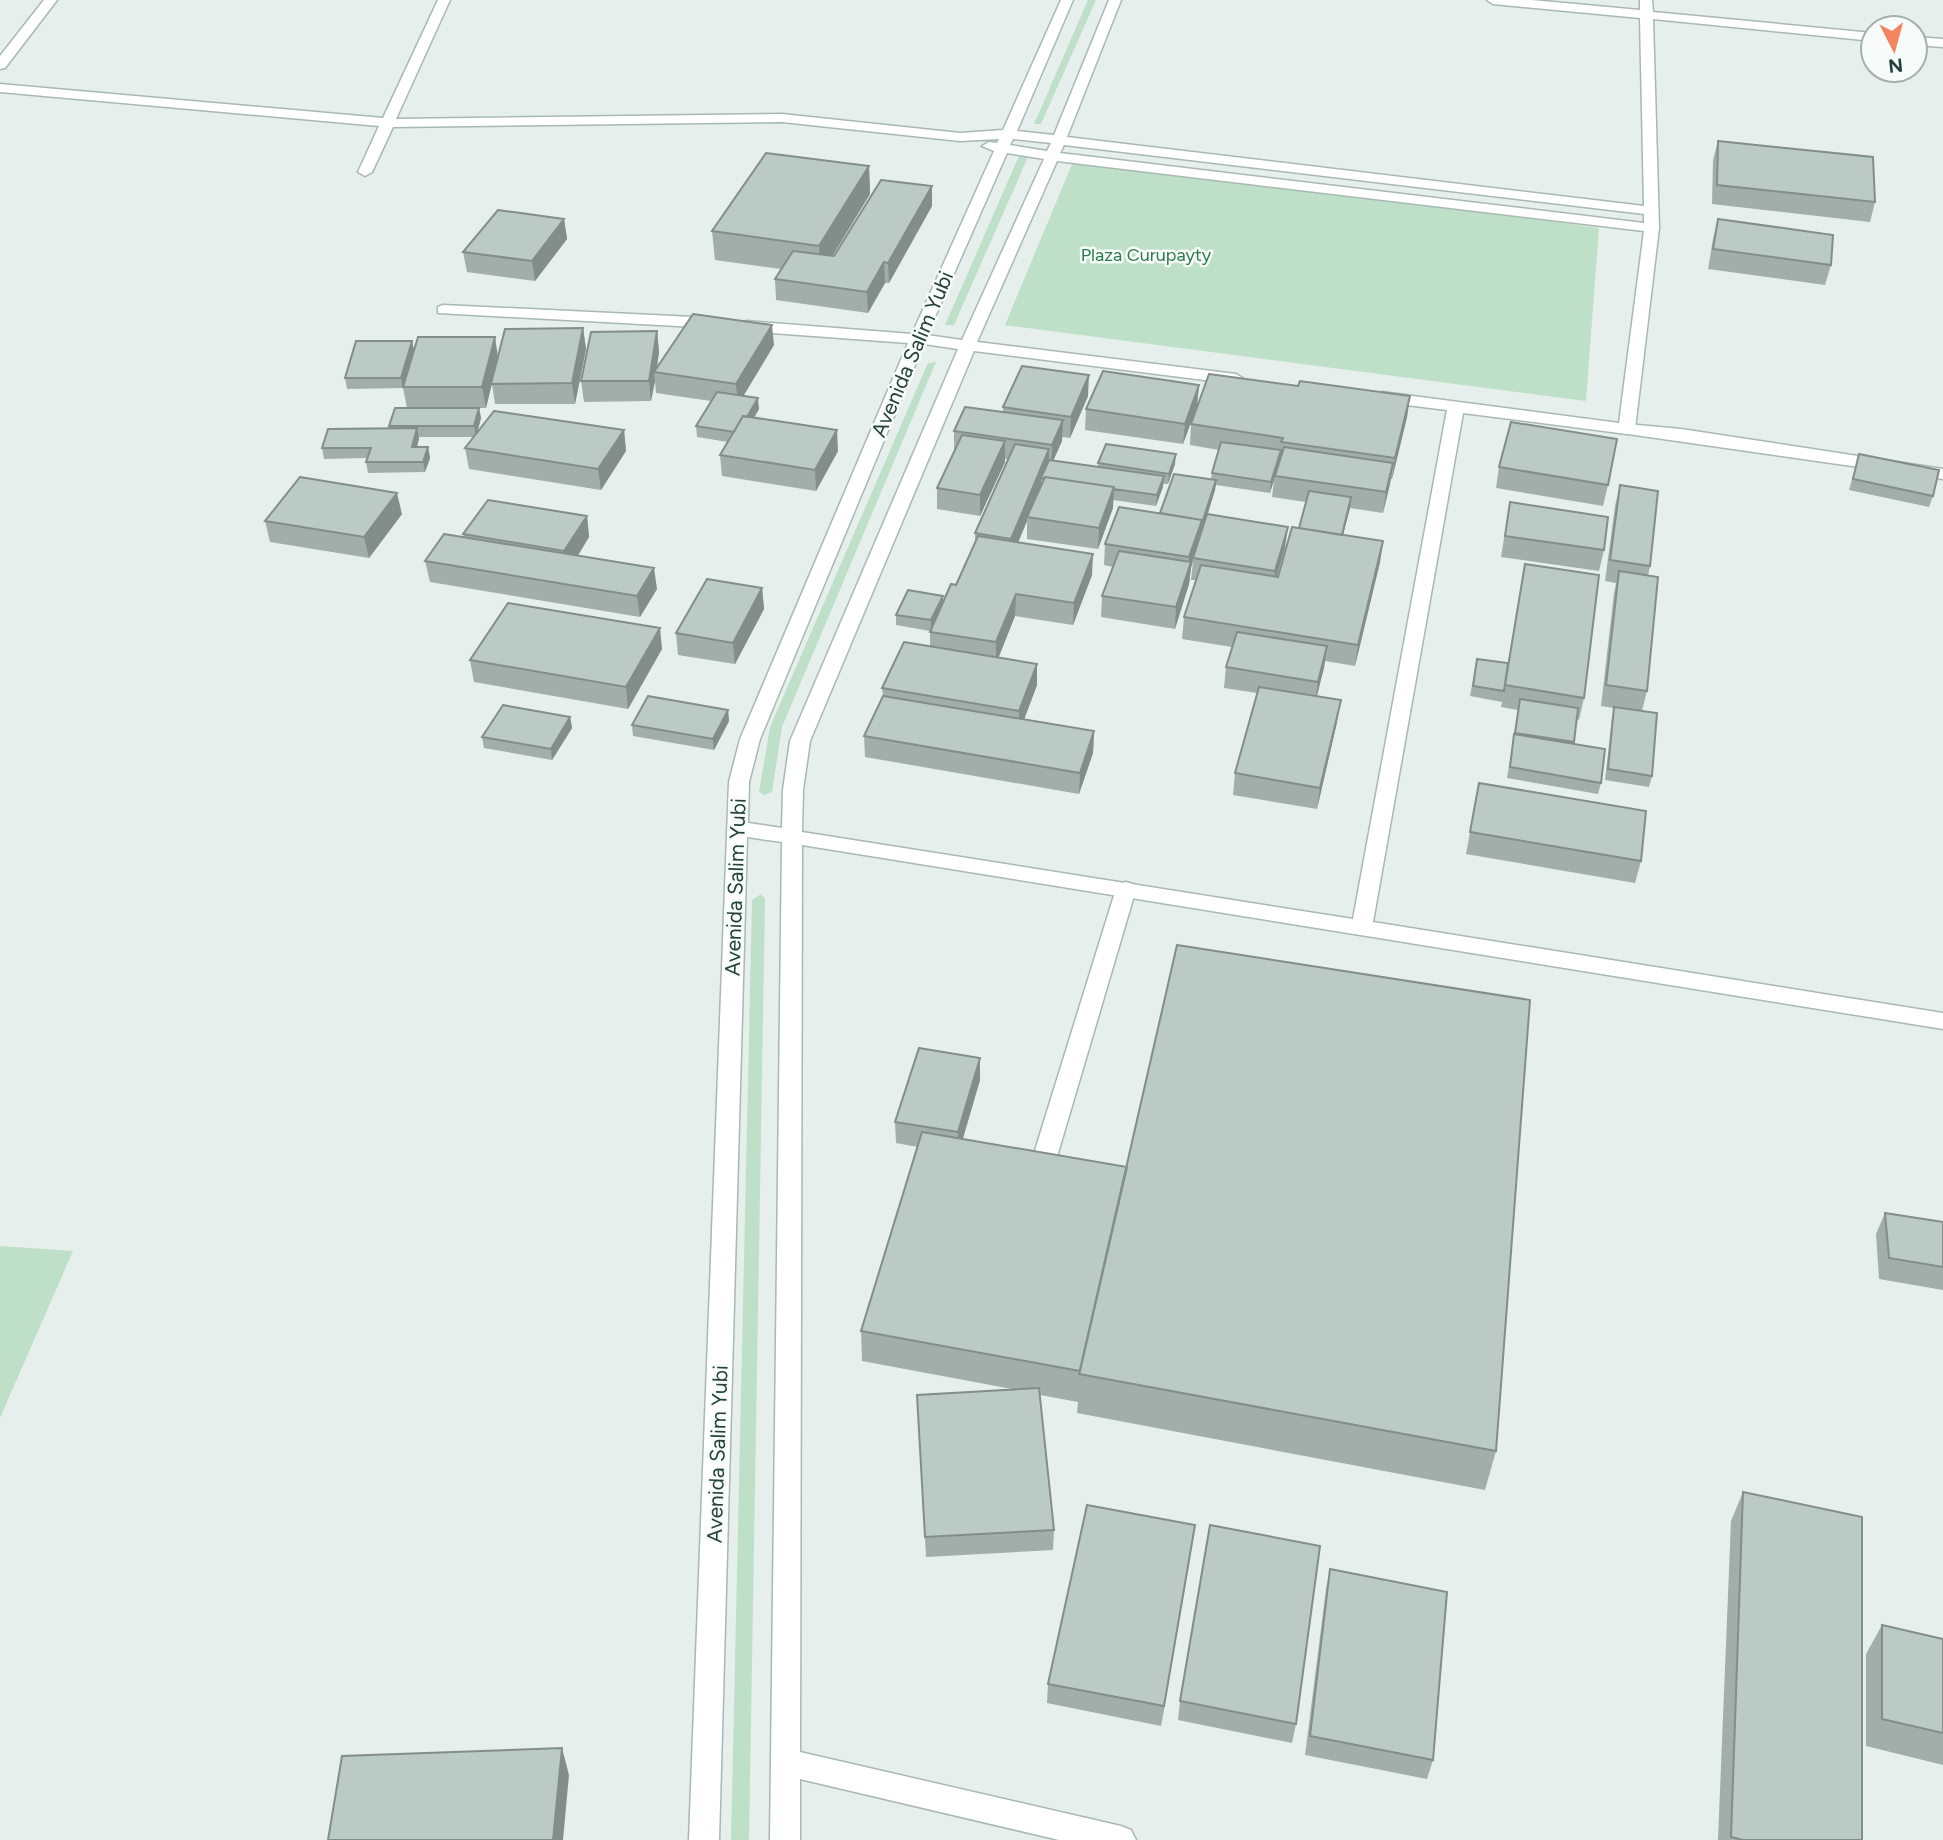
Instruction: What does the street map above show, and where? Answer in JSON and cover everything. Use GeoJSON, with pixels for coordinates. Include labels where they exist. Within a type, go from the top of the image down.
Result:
{"type":"FeatureCollection","features":[{"type":"Feature","properties":{"kind":"street"},"geometry":{"type":"LineString","coordinates":[[0,65],[51,0]]}},
{"type":"Feature","properties":{"kind":"street"},"geometry":{"type":"LineString","coordinates":[[365,172],[390,123],[444,0]]}},
{"type":"Feature","properties":{"kind":"street","name":"Avenida Salim Yubi"},"geometry":{"type":"LineString","coordinates":[[704,1840],[739,782],[750,739],[918,339],[1067,0]]}},
{"type":"Feature","properties":{"kind":"street"},"geometry":{"type":"LineString","coordinates":[[785,1840],[792,836],[793,790],[800,741],[968,345],[1059,140],[1115,0]]}},
{"type":"Feature","properties":{"kind":"street"},"geometry":{"type":"LineString","coordinates":[[1493,0],[1645,7],[1691,19],[1859,36]]}},
{"type":"Feature","properties":{"kind":"street"},"geometry":{"type":"LineString","coordinates":[[1691,0],[1691,19]]}},
{"type":"Feature","properties":{"kind":"street"},"geometry":{"type":"LineString","coordinates":[[1626,429],[1652,228],[1645,7]]}},
{"type":"Feature","properties":{"kind":"street"},"geometry":{"type":"LineString","coordinates":[[0,89],[390,123],[782,118],[960,136],[1009,134],[1652,211]]}},
{"type":"Feature","properties":{"kind":"street"},"geometry":{"type":"LineString","coordinates":[[960,136],[1002,150],[1652,228]]}},
{"type":"Feature","properties":{"kind":"street"},"geometry":{"type":"LineString","coordinates":[[443,310],[643,318],[918,339],[1253,381]]}},
{"type":"Feature","properties":{"kind":"street"},"geometry":{"type":"LineString","coordinates":[[1361,395],[1626,429],[1681,433],[1943,474]]}},
{"type":"Feature","properties":{"kind":"street"},"geometry":{"type":"LineString","coordinates":[[1362,926],[1456,407]]}},
{"type":"Feature","properties":{"kind":"street"},"geometry":{"type":"LineString","coordinates":[[737,828],[1943,1021]]}},
{"type":"Feature","properties":{"kind":"street"},"geometry":{"type":"LineString","coordinates":[[1044,1160],[1125,889]]}},
{"type":"Feature","properties":{"kind":"street"},"geometry":{"type":"LineString","coordinates":[[785,1762],[1121,1840]]}},
{"type":"Feature","properties":{"kind":"green space"},"geometry":{"type":"Polygon","coordinates":[[[1088,0],[1096,0],[1041,124],[1034,124],[1088,0]]]}},
{"type":"Feature","properties":{"kind":"green space"},"geometry":{"type":"Polygon","coordinates":[[[1019,156],[1028,157],[954,325],[945,325],[1019,156]]]}},
{"type":"Feature","properties":{"kind":"green space","name":"Plaza Curupayty"},"geometry":{"type":"Polygon","coordinates":[[[1075,157],[1599,228],[1586,401],[1005,325],[1075,157]]]}},
{"type":"Feature","properties":{"kind":"green space"},"geometry":{"type":"Polygon","coordinates":[[[936,362],[782,727],[772,792],[764,795],[759,792],[770,727],[928,363],[936,362]]]}},
{"type":"Feature","properties":{"kind":"green space"},"geometry":{"type":"Polygon","coordinates":[[[761,894],[765,899],[749,1840],[731,1840],[752,900],[761,894]]]}},
{"type":"Feature","properties":{"kind":"green space"},"geometry":{"type":"Polygon","coordinates":[[[0,1246],[73,1251],[0,1418],[0,1246]]]}},
{"type":"Feature","properties":{"kind":"building"},"geometry":{"type":"Polygon","coordinates":[[[1718,141],[1873,157],[1875,202],[1717,185],[1718,141]]]}},
{"type":"Feature","properties":{"kind":"building"},"geometry":{"type":"Polygon","coordinates":[[[766,153],[869,166],[819,246],[712,231],[766,153]]]}},
{"type":"Feature","properties":{"kind":"building"},"geometry":{"type":"Polygon","coordinates":[[[881,180],[932,186],[888,263],[884,262],[867,292],[775,279],[793,251],[834,256],[881,180]]]}},
{"type":"Feature","properties":{"kind":"building"},"geometry":{"type":"Polygon","coordinates":[[[498,210],[564,219],[532,261],[463,252],[498,210]]]}},
{"type":"Feature","properties":{"kind":"building"},"geometry":{"type":"Polygon","coordinates":[[[1718,219],[1833,235],[1831,265],[1713,249],[1718,219]]]}},
{"type":"Feature","properties":{"kind":"building"},"geometry":{"type":"Polygon","coordinates":[[[693,314],[772,325],[736,384],[654,372],[693,314]]]}},
{"type":"Feature","properties":{"kind":"building"},"geometry":{"type":"Polygon","coordinates":[[[583,328],[572,383],[491,384],[505,329],[583,328]]]}},
{"type":"Feature","properties":{"kind":"building"},"geometry":{"type":"Polygon","coordinates":[[[657,331],[649,381],[581,381],[591,332],[657,331]]]}},
{"type":"Feature","properties":{"kind":"building"},"geometry":{"type":"Polygon","coordinates":[[[418,337],[495,337],[482,387],[403,387],[418,337]]]}},
{"type":"Feature","properties":{"kind":"building"},"geometry":{"type":"Polygon","coordinates":[[[356,341],[412,341],[401,378],[345,378],[356,341]]]}},
{"type":"Feature","properties":{"kind":"building"},"geometry":{"type":"Polygon","coordinates":[[[1022,366],[1089,375],[1071,417],[1003,407],[1022,366]]]}},
{"type":"Feature","properties":{"kind":"building"},"geometry":{"type":"Polygon","coordinates":[[[1103,371],[1199,385],[1185,424],[1086,409],[1103,371]]]}},
{"type":"Feature","properties":{"kind":"building"},"geometry":{"type":"Polygon","coordinates":[[[1209,374],[1298,386],[1300,381],[1410,396],[1395,458],[1281,442],[1283,438],[1191,424],[1209,374]]]}},
{"type":"Feature","properties":{"kind":"building"},"geometry":{"type":"Polygon","coordinates":[[[717,392],[758,398],[734,432],[696,426],[717,392]]]}},
{"type":"Feature","properties":{"kind":"building"},"geometry":{"type":"Polygon","coordinates":[[[965,407],[1063,420],[1052,445],[954,431],[965,407]]]}},
{"type":"Feature","properties":{"kind":"building"},"geometry":{"type":"Polygon","coordinates":[[[395,408],[479,408],[474,426],[389,426],[395,408]]]}},
{"type":"Feature","properties":{"kind":"building"},"geometry":{"type":"Polygon","coordinates":[[[494,411],[624,430],[598,469],[465,448],[494,411]]]}},
{"type":"Feature","properties":{"kind":"building"},"geometry":{"type":"Polygon","coordinates":[[[743,416],[837,430],[815,470],[720,455],[743,416]]]}},
{"type":"Feature","properties":{"kind":"building"},"geometry":{"type":"Polygon","coordinates":[[[1511,422],[1617,439],[1608,485],[1499,467],[1511,422]]]}},
{"type":"Feature","properties":{"kind":"building"},"geometry":{"type":"Polygon","coordinates":[[[417,428],[412,447],[428,447],[423,462],[366,462],[371,448],[322,448],[328,429],[417,428]]]}},
{"type":"Feature","properties":{"kind":"building"},"geometry":{"type":"Polygon","coordinates":[[[962,435],[1005,441],[980,495],[937,488],[962,435]]]}},
{"type":"Feature","properties":{"kind":"building"},"geometry":{"type":"Polygon","coordinates":[[[1221,442],[1281,450],[1271,482],[1212,473],[1221,442]]]}},
{"type":"Feature","properties":{"kind":"building"},"geometry":{"type":"Polygon","coordinates":[[[1015,444],[1049,449],[1011,539],[975,533],[1015,444]]]}},
{"type":"Feature","properties":{"kind":"building"},"geometry":{"type":"Polygon","coordinates":[[[1106,444],[1176,454],[1169,474],[1098,463],[1106,444]]]}},
{"type":"Feature","properties":{"kind":"building"},"geometry":{"type":"Polygon","coordinates":[[[1284,447],[1393,463],[1386,492],[1275,476],[1284,447]]]}},
{"type":"Feature","properties":{"kind":"building"},"geometry":{"type":"Polygon","coordinates":[[[1859,454],[1939,470],[1933,496],[1853,479],[1859,454]]]}},
{"type":"Feature","properties":{"kind":"building"},"geometry":{"type":"Polygon","coordinates":[[[1049,460],[1164,476],[1157,495],[1113,489],[1114,487],[1041,478],[1049,460]]]}},
{"type":"Feature","properties":{"kind":"building"},"geometry":{"type":"Polygon","coordinates":[[[1174,474],[1216,480],[1201,526],[1202,520],[1160,513],[1174,474]]]}},
{"type":"Feature","properties":{"kind":"building"},"geometry":{"type":"Polygon","coordinates":[[[300,477],[397,493],[364,537],[265,521],[300,477]]]}},
{"type":"Feature","properties":{"kind":"building"},"geometry":{"type":"Polygon","coordinates":[[[1045,477],[1114,487],[1099,528],[1027,517],[1045,477]]]}},
{"type":"Feature","properties":{"kind":"building"},"geometry":{"type":"Polygon","coordinates":[[[1620,485],[1658,491],[1650,566],[1610,560],[1620,485]]]}},
{"type":"Feature","properties":{"kind":"building"},"geometry":{"type":"Polygon","coordinates":[[[1309,491],[1351,497],[1342,535],[1299,528],[1309,491]]]}},
{"type":"Feature","properties":{"kind":"building"},"geometry":{"type":"Polygon","coordinates":[[[488,500],[587,516],[564,551],[463,534],[488,500]]]}},
{"type":"Feature","properties":{"kind":"building"},"geometry":{"type":"Polygon","coordinates":[[[1510,502],[1608,517],[1604,550],[1505,536],[1510,502]]]}},
{"type":"Feature","properties":{"kind":"building"},"geometry":{"type":"Polygon","coordinates":[[[1119,507],[1202,520],[1189,557],[1105,544],[1119,507]]]}},
{"type":"Feature","properties":{"kind":"building"},"geometry":{"type":"Polygon","coordinates":[[[1207,514],[1288,527],[1275,571],[1193,558],[1207,514]]]}},
{"type":"Feature","properties":{"kind":"building"},"geometry":{"type":"Polygon","coordinates":[[[1292,527],[1383,541],[1358,645],[1184,617],[1201,565],[1278,577],[1292,527]]]}},
{"type":"Feature","properties":{"kind":"building"},"geometry":{"type":"Polygon","coordinates":[[[444,534],[654,568],[637,596],[425,561],[444,534]]]}},
{"type":"Feature","properties":{"kind":"building"},"geometry":{"type":"Polygon","coordinates":[[[978,536],[1093,554],[1074,603],[1016,594],[996,642],[930,632],[951,584],[956,585],[978,536]]]}},
{"type":"Feature","properties":{"kind":"building"},"geometry":{"type":"Polygon","coordinates":[[[1119,551],[1191,562],[1176,607],[1102,596],[1119,551]]]}},
{"type":"Feature","properties":{"kind":"building"},"geometry":{"type":"Polygon","coordinates":[[[1525,564],[1599,575],[1584,698],[1505,685],[1525,564]]]}},
{"type":"Feature","properties":{"kind":"building"},"geometry":{"type":"Polygon","coordinates":[[[1619,571],[1658,577],[1647,691],[1606,685],[1619,571]]]}},
{"type":"Feature","properties":{"kind":"building"},"geometry":{"type":"Polygon","coordinates":[[[707,579],[762,588],[733,643],[676,633],[707,579]]]}},
{"type":"Feature","properties":{"kind":"building"},"geometry":{"type":"Polygon","coordinates":[[[908,590],[943,596],[931,620],[896,615],[908,590]]]}},
{"type":"Feature","properties":{"kind":"building"},"geometry":{"type":"Polygon","coordinates":[[[508,603],[660,628],[626,687],[470,660],[508,603]]]}},
{"type":"Feature","properties":{"kind":"building"},"geometry":{"type":"Polygon","coordinates":[[[1237,632],[1327,646],[1318,682],[1226,667],[1237,632]]]}},
{"type":"Feature","properties":{"kind":"building"},"geometry":{"type":"Polygon","coordinates":[[[904,642],[1037,664],[1019,711],[882,688],[904,642]]]}},
{"type":"Feature","properties":{"kind":"building"},"geometry":{"type":"Polygon","coordinates":[[[1477,659],[1508,663],[1504,691],[1473,686],[1477,659]]]}},
{"type":"Feature","properties":{"kind":"building"},"geometry":{"type":"Polygon","coordinates":[[[1259,687],[1341,700],[1320,788],[1235,773],[1259,687]]]}},
{"type":"Feature","properties":{"kind":"building"},"geometry":{"type":"Polygon","coordinates":[[[648,696],[728,710],[713,739],[632,725],[648,696]]]}},
{"type":"Feature","properties":{"kind":"building"},"geometry":{"type":"Polygon","coordinates":[[[883,696],[1094,731],[1080,773],[864,736],[883,696]]]}},
{"type":"Feature","properties":{"kind":"building"},"geometry":{"type":"Polygon","coordinates":[[[1520,699],[1578,708],[1574,742],[1515,733],[1520,699]]]}},
{"type":"Feature","properties":{"kind":"building"},"geometry":{"type":"Polygon","coordinates":[[[503,705],[570,717],[551,749],[482,737],[503,705]]]}},
{"type":"Feature","properties":{"kind":"building"},"geometry":{"type":"Polygon","coordinates":[[[1614,707],[1657,713],[1652,776],[1608,769],[1614,707]]]}},
{"type":"Feature","properties":{"kind":"building"},"geometry":{"type":"Polygon","coordinates":[[[1514,734],[1605,749],[1601,783],[1510,767],[1514,734]]]}},
{"type":"Feature","properties":{"kind":"building"},"geometry":{"type":"Polygon","coordinates":[[[1479,783],[1646,811],[1641,861],[1470,832],[1479,783]]]}},
{"type":"Feature","properties":{"kind":"building"},"geometry":{"type":"Polygon","coordinates":[[[1177,945],[1530,1000],[1496,1451],[1079,1374],[1177,945]]]}},
{"type":"Feature","properties":{"kind":"building"},"geometry":{"type":"Polygon","coordinates":[[[919,1048],[980,1058],[958,1132],[895,1122],[919,1048]]]}},
{"type":"Feature","properties":{"kind":"building"},"geometry":{"type":"Polygon","coordinates":[[[922,1132],[1127,1167],[1080,1371],[861,1331],[922,1132]]]}},
{"type":"Feature","properties":{"kind":"building"},"geometry":{"type":"Polygon","coordinates":[[[1885,1213],[1943,1222],[1943,1267],[1889,1258],[1885,1213]]]}},
{"type":"Feature","properties":{"kind":"building"},"geometry":{"type":"Polygon","coordinates":[[[1039,1388],[1054,1530],[925,1537],[917,1395],[1039,1388]]]}},
{"type":"Feature","properties":{"kind":"building"},"geometry":{"type":"Polygon","coordinates":[[[1743,1492],[1862,1517],[1862,1840],[1743,1840],[1731,1837],[1743,1492]]]}},
{"type":"Feature","properties":{"kind":"building"},"geometry":{"type":"Polygon","coordinates":[[[1087,1505],[1195,1525],[1164,1706],[1048,1684],[1087,1505]]]}},
{"type":"Feature","properties":{"kind":"building"},"geometry":{"type":"Polygon","coordinates":[[[1210,1525],[1320,1546],[1296,1724],[1180,1701],[1210,1525]]]}},
{"type":"Feature","properties":{"kind":"building"},"geometry":{"type":"Polygon","coordinates":[[[1330,1569],[1447,1592],[1433,1760],[1310,1736],[1330,1569]]]}},
{"type":"Feature","properties":{"kind":"building"},"geometry":{"type":"Polygon","coordinates":[[[1882,1625],[1943,1639],[1943,1733],[1882,1719],[1882,1625]]]}},
{"type":"Feature","properties":{"kind":"building"},"geometry":{"type":"Polygon","coordinates":[[[562,1748],[553,1840],[328,1840],[342,1756],[562,1748]]]}}]}
